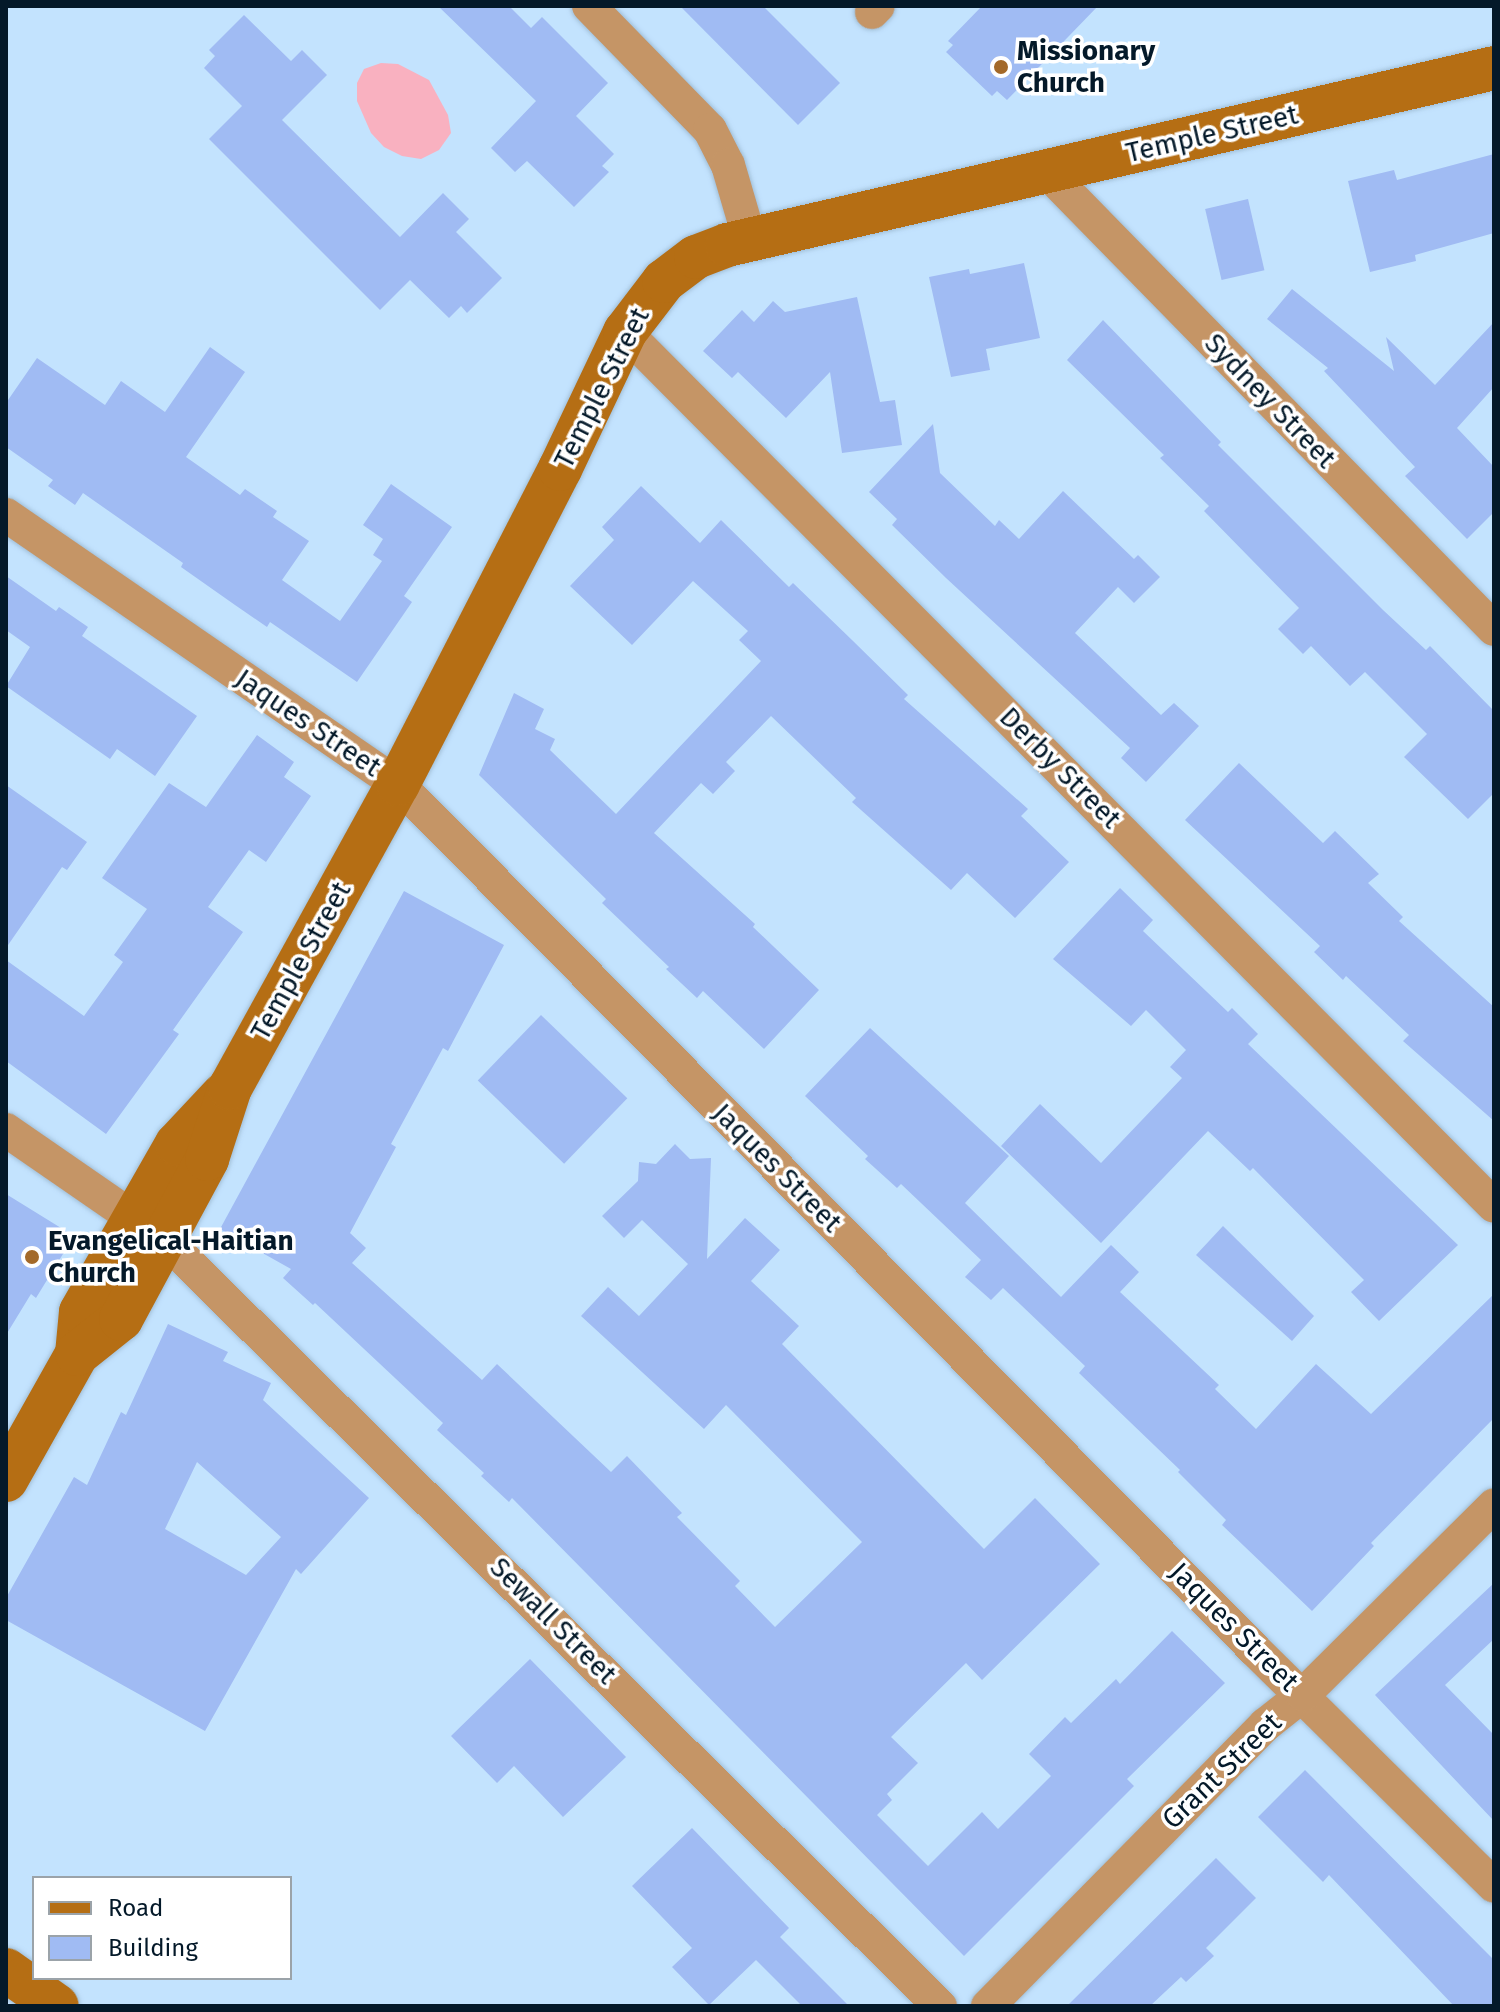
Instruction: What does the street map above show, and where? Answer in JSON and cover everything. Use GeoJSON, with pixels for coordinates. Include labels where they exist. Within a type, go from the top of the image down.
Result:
{"type":"FeatureCollection","features":[{"type":"Feature","properties":{"kind":"street"},"geometry":{"type":"LineString","coordinates":[[589,6],[710,130],[728,165],[750,240]]}},
{"type":"Feature","properties":{"kind":"street","name":"Temple Street"},"geometry":{"type":"LineString","coordinates":[[6,1480],[77,1354],[81,1312],[150,1228],[177,1144],[230,1088],[398,784],[560,469],[625,332],[645,301],[679,268],[711,251],[750,240],[1494,68]]}},
{"type":"Feature","properties":{"kind":"street","name":"Sydney Street"},"geometry":{"type":"LineString","coordinates":[[1047,172],[1494,629]]}},
{"type":"Feature","properties":{"kind":"street","name":"Derby Street"},"geometry":{"type":"LineString","coordinates":[[625,332],[1494,1206]]}},
{"type":"Feature","properties":{"kind":"street","name":"Jaques Street"},"geometry":{"type":"LineString","coordinates":[[6,515],[398,784],[1494,1886]]}},
{"type":"Feature","properties":{"kind":"street","name":"Sewall Street"},"geometry":{"type":"LineString","coordinates":[[6,1130],[150,1228],[940,2006]]}},
{"type":"Feature","properties":{"kind":"street","name":"Grant Street"},"geometry":{"type":"LineString","coordinates":[[988,2006],[1265,1725],[1303,1695],[1494,1505]]}},
{"type":"Feature","properties":{"kind":"street"},"geometry":{"type":"LineString","coordinates":[[6,1970],[57,2006]]}},
{"type":"Feature","properties":{"kind":"shaded area"},"geometry":{"type":"Polygon","coordinates":[[[381,63],[398,64],[429,80],[448,115],[451,133],[439,150],[421,159],[402,156],[384,147],[371,133],[357,101],[357,83],[364,69],[381,63]]]}},
{"type":"Feature","properties":{"kind":"building"},"geometry":{"type":"Polygon","coordinates":[[[438,6],[509,6],[531,28],[542,17],[608,83],[576,116],[614,154],[602,166],[609,172],[574,207],[527,161],[515,172],[491,148],[536,101],[438,6]]]}},
{"type":"Feature","properties":{"kind":"building"},"geometry":{"type":"Polygon","coordinates":[[[680,6],[763,6],[840,83],[798,125],[680,6]]]}},
{"type":"Feature","properties":{"kind":"building","name":"Missionary Church"},"geometry":{"type":"Polygon","coordinates":[[[982,6],[1098,6],[1007,100],[997,91],[992,96],[946,52],[953,45],[948,41],[982,6]]]}},
{"type":"Feature","properties":{"kind":"building"},"geometry":{"type":"Polygon","coordinates":[[[244,15],[291,61],[302,50],[327,75],[282,120],[400,237],[443,193],[469,219],[456,232],[502,278],[467,313],[461,306],[449,318],[410,280],[380,310],[209,139],[242,106],[204,68],[215,56],[209,50],[244,15]]]}},
{"type":"Feature","properties":{"kind":"building"},"geometry":{"type":"Polygon","coordinates":[[[1494,154],[1494,233],[1415,255],[1416,261],[1370,272],[1348,181],[1394,170],[1397,180],[1494,154]]]}},
{"type":"Feature","properties":{"kind":"building"},"geometry":{"type":"Polygon","coordinates":[[[1248,199],[1264,270],[1222,280],[1205,209],[1248,199]]]}},
{"type":"Feature","properties":{"kind":"building"},"geometry":{"type":"Polygon","coordinates":[[[1024,263],[1040,338],[986,349],[990,370],[951,377],[929,277],[969,269],[970,274],[1024,263]]]}},
{"type":"Feature","properties":{"kind":"building"},"geometry":{"type":"Polygon","coordinates":[[[1292,289],[1394,371],[1386,337],[1435,385],[1494,322],[1494,387],[1457,428],[1494,467],[1494,512],[1467,539],[1405,476],[1415,467],[1324,371],[1328,368],[1267,319],[1292,289]]]}},
{"type":"Feature","properties":{"kind":"building"},"geometry":{"type":"Polygon","coordinates":[[[857,297],[880,402],[895,400],[902,445],[842,453],[830,372],[786,418],[738,372],[732,378],[703,351],[742,310],[754,322],[773,301],[785,312],[857,297]]]}},
{"type":"Feature","properties":{"kind":"building"},"geometry":{"type":"Polygon","coordinates":[[[1103,320],[1221,442],[1218,445],[1383,610],[1426,650],[1430,646],[1494,711],[1494,793],[1468,819],[1404,757],[1427,734],[1365,672],[1350,686],[1311,646],[1303,654],[1278,629],[1299,608],[1204,511],[1209,506],[1160,458],[1164,455],[1067,360],[1103,320]]]}},
{"type":"Feature","properties":{"kind":"building"},"geometry":{"type":"Polygon","coordinates":[[[210,347],[245,372],[186,457],[240,495],[245,489],[277,511],[273,517],[309,541],[282,580],[340,621],[382,561],[373,555],[383,539],[363,525],[391,484],[452,527],[404,596],[412,602],[357,682],[270,622],[267,627],[235,605],[181,567],[183,563],[83,493],[75,505],[48,486],[53,480],[6,447],[6,403],[37,358],[105,405],[121,381],[165,412],[210,347]]]}},
{"type":"Feature","properties":{"kind":"building"},"geometry":{"type":"Polygon","coordinates":[[[933,424],[940,473],[995,526],[999,520],[1019,539],[1063,491],[1134,559],[1138,555],[1160,577],[1134,603],[1118,587],[1075,633],[1161,715],[1174,703],[1199,726],[1146,782],[1121,758],[1130,748],[946,578],[892,525],[897,519],[869,492],[933,424]]]}},
{"type":"Feature","properties":{"kind":"building"},"geometry":{"type":"Polygon","coordinates":[[[641,486],[700,543],[721,520],[789,587],[793,583],[908,695],[904,699],[1028,809],[1021,816],[1069,862],[1015,918],[967,873],[951,890],[852,802],[856,798],[771,716],[726,762],[735,771],[713,794],[701,783],[654,833],[755,924],[753,927],[819,990],[764,1049],[703,991],[697,998],[666,969],[669,967],[602,903],[606,899],[479,775],[514,693],[544,709],[535,729],[555,739],[550,750],[616,814],[761,661],[739,640],[748,631],[693,581],[632,645],[570,586],[614,540],[602,527],[641,486]]]}},
{"type":"Feature","properties":{"kind":"building"},"geometry":{"type":"Polygon","coordinates":[[[6,576],[56,611],[59,607],[88,627],[82,636],[197,716],[155,776],[117,749],[110,759],[6,686],[30,647],[6,630],[6,576]]]}},
{"type":"Feature","properties":{"kind":"building"},"geometry":{"type":"Polygon","coordinates":[[[257,735],[294,762],[284,777],[311,796],[266,862],[249,850],[208,907],[243,932],[173,1030],[179,1034],[106,1134],[6,1061],[6,960],[84,1016],[123,962],[114,955],[147,909],[102,878],[169,783],[206,807],[257,735]]]}},
{"type":"Feature","properties":{"kind":"building"},"geometry":{"type":"Polygon","coordinates":[[[1239,763],[1323,843],[1335,831],[1379,874],[1368,883],[1403,917],[1399,921],[1494,1007],[1494,1121],[1403,1041],[1409,1035],[1346,976],[1343,980],[1314,952],[1320,946],[1185,820],[1239,763]]]}},
{"type":"Feature","properties":{"kind":"building"},"geometry":{"type":"Polygon","coordinates":[[[6,785],[87,842],[67,870],[62,867],[6,948],[6,785]]]}},
{"type":"Feature","properties":{"kind":"building"},"geometry":{"type":"Polygon","coordinates":[[[1120,888],[1153,920],[1143,931],[1228,1012],[1232,1008],[1258,1034],[1248,1044],[1458,1245],[1379,1321],[1351,1292],[1364,1280],[1253,1168],[1250,1171],[1208,1131],[1101,1243],[1001,1146],[1040,1104],[1101,1163],[1182,1078],[1170,1067],[1186,1050],[1146,1010],[1131,1026],[1053,959],[1120,888]]]}},
{"type":"Feature","properties":{"kind":"building"},"geometry":{"type":"Polygon","coordinates":[[[404,891],[504,945],[448,1051],[443,1048],[391,1144],[396,1147],[350,1233],[366,1248],[352,1263],[482,1380],[497,1364],[611,1472],[627,1456],[682,1513],[677,1517],[740,1581],[735,1586],[775,1627],[862,1542],[726,1405],[704,1429],[581,1316],[608,1287],[639,1316],[688,1264],[642,1220],[624,1238],[602,1216],[638,1181],[639,1162],[656,1164],[675,1144],[690,1159],[711,1158],[707,1259],[745,1218],[780,1250],[751,1281],[799,1326],[782,1344],[984,1549],[1035,1498],[1100,1564],[982,1680],[966,1663],[891,1737],[918,1763],[887,1794],[892,1800],[877,1815],[928,1866],[982,1812],[998,1829],[1051,1776],[1029,1754],[1065,1717],[1071,1723],[1116,1679],[1120,1684],[1172,1631],[1225,1683],[1127,1779],[1134,1786],[964,1956],[512,1498],[509,1502],[481,1476],[484,1473],[437,1430],[443,1423],[315,1303],[313,1305],[283,1278],[291,1269],[220,1229],[404,891]]]}},
{"type":"Feature","properties":{"kind":"building"},"geometry":{"type":"Polygon","coordinates":[[[541,1015],[627,1098],[564,1164],[478,1080],[541,1015]]]}},
{"type":"Feature","properties":{"kind":"building"},"geometry":{"type":"Polygon","coordinates":[[[870,1028],[1009,1156],[965,1203],[1061,1297],[1111,1245],[1139,1272],[1120,1292],[1219,1385],[1215,1389],[1256,1429],[1316,1364],[1371,1414],[1494,1294],[1494,1418],[1371,1543],[1374,1546],[1312,1611],[1222,1525],[1226,1520],[1178,1472],[1180,1470],[1079,1373],[1085,1366],[1003,1288],[991,1300],[965,1277],[981,1260],[901,1184],[897,1188],[865,1159],[868,1156],[805,1096],[870,1028]]]}},
{"type":"Feature","properties":{"kind":"building"},"geometry":{"type":"Polygon","coordinates":[[[6,1194],[74,1236],[36,1298],[31,1294],[6,1335],[6,1194]]]}},
{"type":"Feature","properties":{"kind":"building"},"geometry":{"type":"Polygon","coordinates":[[[1223,1226],[1314,1316],[1292,1341],[1196,1255],[1223,1226]]]}},
{"type":"Feature","properties":{"kind":"building"},"geometry":{"type":"Polygon","coordinates":[[[168,1324],[228,1352],[223,1361],[271,1383],[263,1400],[369,1498],[301,1574],[296,1569],[205,1731],[6,1620],[6,1598],[74,1477],[87,1485],[121,1412],[126,1415],[168,1324]],[[197,1462],[165,1529],[246,1575],[281,1537],[197,1462]]]}},
{"type":"Feature","properties":{"kind":"building"},"geometry":{"type":"Polygon","coordinates":[[[1494,1583],[1494,1639],[1445,1685],[1494,1735],[1494,1821],[1375,1695],[1494,1583]]]}},
{"type":"Feature","properties":{"kind":"building"},"geometry":{"type":"Polygon","coordinates":[[[530,1659],[626,1757],[563,1817],[514,1766],[497,1783],[451,1736],[530,1659]]]}},
{"type":"Feature","properties":{"kind":"building"},"geometry":{"type":"Polygon","coordinates":[[[1305,1770],[1494,1960],[1494,2006],[1454,2006],[1329,1875],[1323,1882],[1258,1817],[1305,1770]]]}},
{"type":"Feature","properties":{"kind":"building"},"geometry":{"type":"Polygon","coordinates":[[[692,1828],[789,1928],[780,1937],[849,2006],[802,2006],[756,1960],[709,2005],[672,1967],[692,1948],[632,1886],[692,1828]]]}},
{"type":"Feature","properties":{"kind":"building"},"geometry":{"type":"Polygon","coordinates":[[[1216,1858],[1256,1898],[1206,1948],[1214,1956],[1186,1982],[1181,1977],[1150,2006],[1067,2006],[1216,1858]]]}},
{"type":"Feature","properties":{"kind":"place","name":"Missionary Church"},"geometry":{"type":"Point","coordinates":[1001,67]}},
{"type":"Feature","properties":{"kind":"place","name":"Evangelical-Haitian Church"},"geometry":{"type":"Point","coordinates":[32,1257]}}]}
